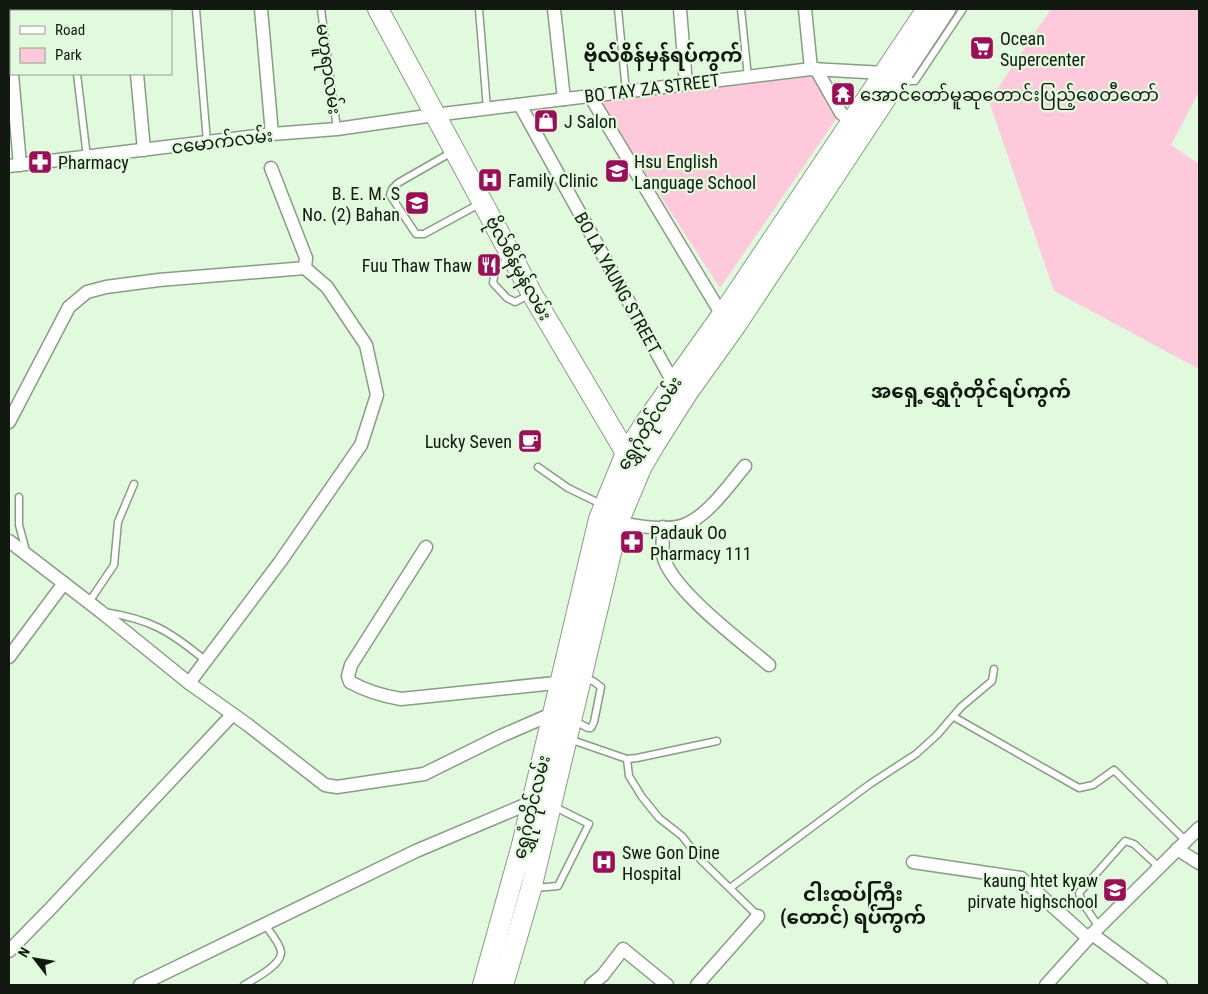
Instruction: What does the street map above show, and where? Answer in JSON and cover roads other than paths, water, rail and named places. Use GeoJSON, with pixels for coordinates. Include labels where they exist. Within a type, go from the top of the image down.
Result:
{"type":"FeatureCollection","features":[{"type":"Feature","properties":{"kind":"main road","name":"ဗိုလ်စိန်မှန်လမ်း"},"geometry":{"type":"LineString","coordinates":[[378,9],[532,294],[626,453],[641,468]]}},
{"type":"Feature","properties":{"kind":"main road","name":"ရွှေဂုံတိုင်လမ်း"},"geometry":{"type":"LineString","coordinates":[[891,77],[927,9]]}},
{"type":"Feature","properties":{"kind":"main road","name":"ရွှေဂုံတိုင်လမ်း"},"geometry":{"type":"LineString","coordinates":[[607,516],[641,468],[688,392],[729,320],[858,126],[891,77],[945,9]]}},
{"type":"Feature","properties":{"kind":"main road","name":"ရွှေဂုံတိုင်လမ်း"},"geometry":{"type":"LineString","coordinates":[[503,985],[531,889],[542,803],[558,735],[566,716],[575,682],[607,516],[626,453],[673,382],[729,320]]}},
{"type":"Feature","properties":{"kind":"main road","name":"ရွှေဂုံတိုင်လမ်း"},"geometry":{"type":"LineString","coordinates":[[483,985],[511,890],[542,803]]}},
{"type":"Feature","properties":{"kind":"street"},"geometry":{"type":"LineString","coordinates":[[261,9],[272,134]]}},
{"type":"Feature","properties":{"kind":"street"},"geometry":{"type":"LineString","coordinates":[[554,9],[564,99]]}},
{"type":"Feature","properties":{"kind":"street"},"geometry":{"type":"LineString","coordinates":[[680,9],[686,84]]}},
{"type":"Feature","properties":{"kind":"street"},"geometry":{"type":"LineString","coordinates":[[805,9],[813,69],[841,113],[858,126]]}},
{"type":"Feature","properties":{"kind":"street"},"geometry":{"type":"LineString","coordinates":[[9,41],[10,55]]}},
{"type":"Feature","properties":{"kind":"street","name":"BO TAY ZA STREET"},"geometry":{"type":"LineString","coordinates":[[434,115],[813,69],[891,77]]}},
{"type":"Feature","properties":{"kind":"street"},"geometry":{"type":"LineString","coordinates":[[12,75],[14,165]]}},
{"type":"Feature","properties":{"kind":"street"},"geometry":{"type":"LineString","coordinates":[[137,75],[144,150]]}},
{"type":"Feature","properties":{"kind":"street"},"geometry":{"type":"LineString","coordinates":[[590,96],[729,320]]}},
{"type":"Feature","properties":{"kind":"street","name":"BO LA YAUNG STREET"},"geometry":{"type":"LineString","coordinates":[[520,105],[673,382]]}},
{"type":"Feature","properties":{"kind":"street","name":"ငမောက်လမ်း"},"geometry":{"type":"LineString","coordinates":[[14,165],[272,134],[337,129],[434,115]]}},
{"type":"Feature","properties":{"kind":"street"},"geometry":{"type":"LineString","coordinates":[[271,168],[306,258],[305,268]]}},
{"type":"Feature","properties":{"kind":"street"},"geometry":{"type":"LineString","coordinates":[[9,422],[69,307],[87,292],[106,287],[159,280],[305,268],[326,287],[366,345],[377,395],[361,445],[280,562],[188,683]]}},
{"type":"Feature","properties":{"kind":"street"},"geometry":{"type":"LineString","coordinates":[[607,516],[664,528],[684,525],[704,512],[745,466]]}},
{"type":"Feature","properties":{"kind":"street"},"geometry":{"type":"LineString","coordinates":[[664,528],[663,554],[670,571],[688,595],[769,665]]}},
{"type":"Feature","properties":{"kind":"street"},"geometry":{"type":"LineString","coordinates":[[9,540],[188,683],[325,785],[337,787],[424,774],[502,736],[566,716]]}},
{"type":"Feature","properties":{"kind":"street"},"geometry":{"type":"LineString","coordinates":[[426,547],[351,665],[348,676],[350,682],[366,690],[401,699],[575,682]]}},
{"type":"Feature","properties":{"kind":"street"},"geometry":{"type":"LineString","coordinates":[[9,657],[64,583]]}},
{"type":"Feature","properties":{"kind":"street"},"geometry":{"type":"LineString","coordinates":[[9,951],[232,715]]}},
{"type":"Feature","properties":{"kind":"street"},"geometry":{"type":"LineString","coordinates":[[140,985],[416,851],[542,803]]}},
{"type":"Feature","properties":{"kind":"street"},"geometry":{"type":"LineString","coordinates":[[1046,985],[1093,933],[1199,828]]}},
{"type":"Feature","properties":{"kind":"street"},"geometry":{"type":"LineString","coordinates":[[1182,845],[1199,863]]}},
{"type":"Feature","properties":{"kind":"street"},"geometry":{"type":"LineString","coordinates":[[913,862],[1021,878],[1161,985]]}},
{"type":"Feature","properties":{"kind":"street"},"geometry":{"type":"LineString","coordinates":[[697,985],[758,916]]}},
{"type":"Feature","properties":{"kind":"street"},"geometry":{"type":"LineString","coordinates":[[591,985],[602,975],[623,949],[667,985]]}},
{"type":"Feature","properties":{"kind":"lane"},"geometry":{"type":"LineString","coordinates":[[196,9],[207,142]]}},
{"type":"Feature","properties":{"kind":"lane","name":"မဟူရာလမ်း"},"geometry":{"type":"LineString","coordinates":[[321,9],[337,129]]}},
{"type":"Feature","properties":{"kind":"lane"},"geometry":{"type":"LineString","coordinates":[[479,9],[487,109]]}},
{"type":"Feature","properties":{"kind":"lane"},"geometry":{"type":"LineString","coordinates":[[618,9],[626,92]]}},
{"type":"Feature","properties":{"kind":"lane"},"geometry":{"type":"LineString","coordinates":[[741,9],[748,77]]}},
{"type":"Feature","properties":{"kind":"lane"},"geometry":{"type":"LineString","coordinates":[[891,77],[915,81],[963,9]]}},
{"type":"Feature","properties":{"kind":"lane"},"geometry":{"type":"LineString","coordinates":[[77,75],[86,157]]}},
{"type":"Feature","properties":{"kind":"lane"},"geometry":{"type":"LineString","coordinates":[[454,151],[398,183],[390,195],[416,234],[424,234],[482,202]]}},
{"type":"Feature","properties":{"kind":"lane"},"geometry":{"type":"LineString","coordinates":[[511,255],[495,271],[493,282],[506,298],[515,302],[532,294]]}},
{"type":"Feature","properties":{"kind":"lane"},"geometry":{"type":"LineString","coordinates":[[538,467],[607,516]]}},
{"type":"Feature","properties":{"kind":"lane"},"geometry":{"type":"LineString","coordinates":[[89,602],[114,565],[118,522],[134,484]]}},
{"type":"Feature","properties":{"kind":"lane"},"geometry":{"type":"LineString","coordinates":[[18,497],[19,525],[27,554]]}},
{"type":"Feature","properties":{"kind":"lane"},"geometry":{"type":"LineString","coordinates":[[100,611],[125,615],[153,624],[170,633],[206,660]]}},
{"type":"Feature","properties":{"kind":"lane"},"geometry":{"type":"LineString","coordinates":[[730,888],[870,784],[916,754],[937,735],[961,707],[992,681],[994,669]]}},
{"type":"Feature","properties":{"kind":"lane"},"geometry":{"type":"LineString","coordinates":[[566,716],[588,728],[591,728],[594,722],[601,687],[594,681],[575,682]]}},
{"type":"Feature","properties":{"kind":"lane"},"geometry":{"type":"LineString","coordinates":[[954,716],[1079,788],[1093,785],[1114,770],[1182,845]]}},
{"type":"Feature","properties":{"kind":"lane"},"geometry":{"type":"LineString","coordinates":[[558,735],[627,759],[717,741]]}},
{"type":"Feature","properties":{"kind":"lane"},"geometry":{"type":"LineString","coordinates":[[627,759],[629,776],[642,797],[659,818],[682,836],[700,859],[758,916]]}},
{"type":"Feature","properties":{"kind":"lane"},"geometry":{"type":"LineString","coordinates":[[531,889],[558,886],[589,824],[542,803]]}},
{"type":"Feature","properties":{"kind":"lane"},"geometry":{"type":"LineString","coordinates":[[1093,933],[1079,893],[1125,841],[1134,844],[1159,867]]}},
{"type":"Feature","properties":{"kind":"lane"},"geometry":{"type":"LineString","coordinates":[[244,985],[275,965],[280,956],[281,950],[265,925]]}},
{"type":"Feature","properties":{"kind":"place","name":"Ocean Supercenter"},"geometry":{"type":"Point","coordinates":[982,48]}},
{"type":"Feature","properties":{"kind":"place","name":"အောင်တော်မူဆုတောင်းပြည့်စေတီတော်"},"geometry":{"type":"Point","coordinates":[843,94]}},
{"type":"Feature","properties":{"kind":"place","name":"J Salon"},"geometry":{"type":"Point","coordinates":[546,121]}},
{"type":"Feature","properties":{"kind":"place","name":"Pharmacy"},"geometry":{"type":"Point","coordinates":[40,162]}},
{"type":"Feature","properties":{"kind":"place","name":"Hsu English Language School"},"geometry":{"type":"Point","coordinates":[617,171]}},
{"type":"Feature","properties":{"kind":"place","name":"Family Clinic"},"geometry":{"type":"Point","coordinates":[490,180]}},
{"type":"Feature","properties":{"kind":"place","name":"B. E. M. S No. (2) Bahan"},"geometry":{"type":"Point","coordinates":[417,203]}},
{"type":"Feature","properties":{"kind":"place","name":"Fuu Thaw Thaw"},"geometry":{"type":"Point","coordinates":[489,265]}},
{"type":"Feature","properties":{"kind":"place","name":"Lucky Seven"},"geometry":{"type":"Point","coordinates":[530,441]}},
{"type":"Feature","properties":{"kind":"place","name":"Padauk Oo Pharmacy 111"},"geometry":{"type":"Point","coordinates":[632,542]}},
{"type":"Feature","properties":{"kind":"place","name":"Swe Gon Dine Hospital"},"geometry":{"type":"Point","coordinates":[604,862]}},
{"type":"Feature","properties":{"kind":"place","name":"kaung htet kyaw pirvate highschool"},"geometry":{"type":"Point","coordinates":[1115,890]}},
{"type":"Feature","properties":{"kind":"district","name":"ဗိုလ်စိန်မှန်ရပ်ကွက်"},"geometry":{"type":"Point","coordinates":[663,55]}},
{"type":"Feature","properties":{"kind":"district","name":"အရှေ့ရွှေဂုံတိုင်ရပ်ကွက်"},"geometry":{"type":"Point","coordinates":[971,391]}},
{"type":"Feature","properties":{"kind":"district","name":"ငါးထပ်ကြီး (တောင်) ရပ်ကွက်"},"geometry":{"type":"Point","coordinates":[853,906]}}]}
